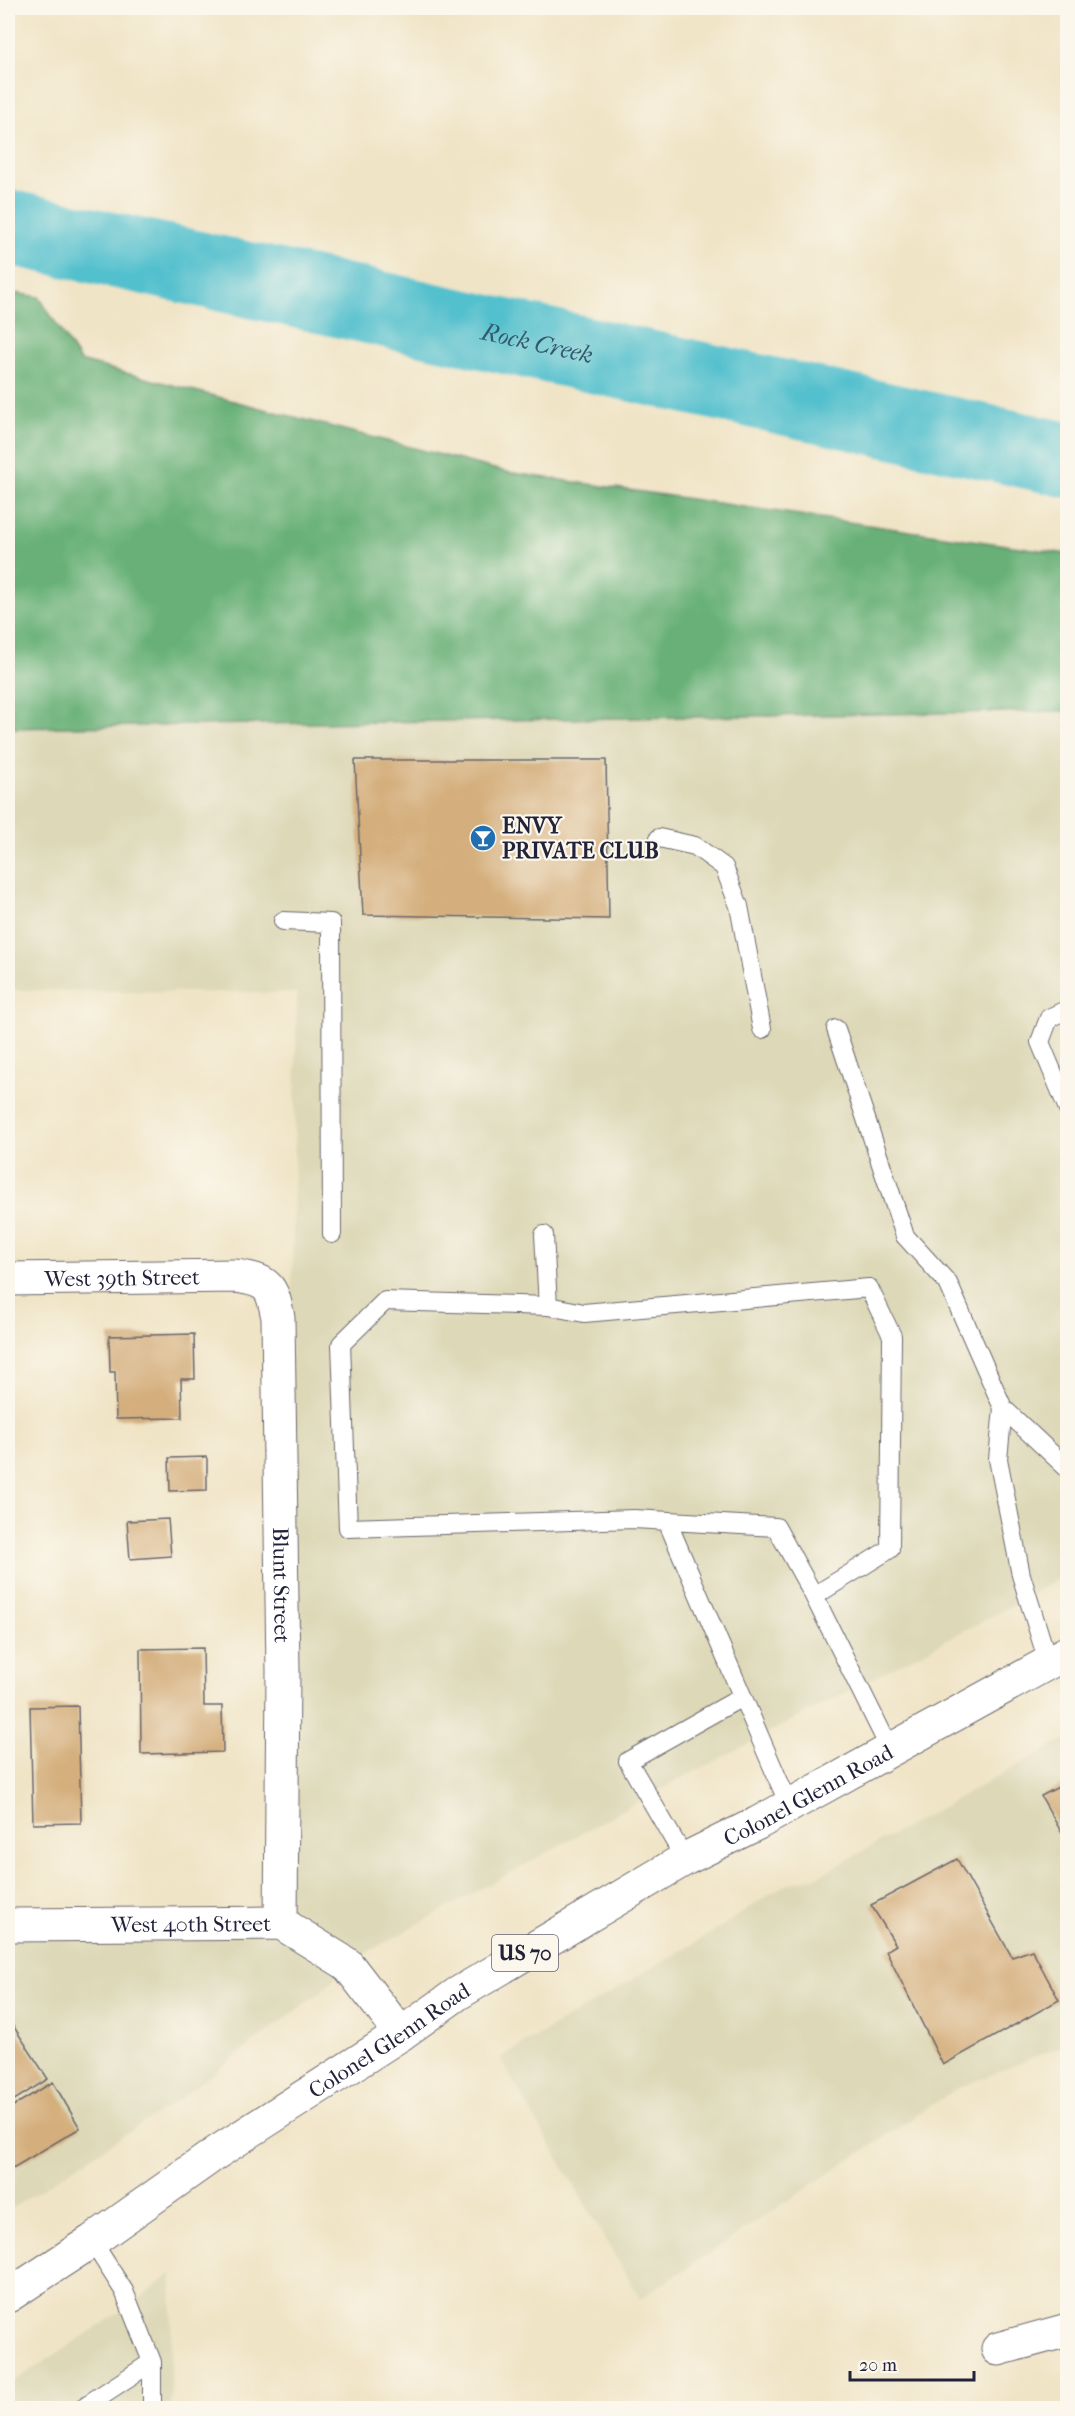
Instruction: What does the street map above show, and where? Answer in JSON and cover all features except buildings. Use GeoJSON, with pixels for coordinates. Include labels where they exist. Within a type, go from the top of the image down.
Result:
{"type":"FeatureCollection","features":[{"type":"Feature","properties":{"kind":"street","name":"West 39th Street"},"geometry":{"type":"LineString","coordinates":[[8,1279],[236,1276]]}},
{"type":"Feature","properties":{"kind":"street","name":"Blunt Street"},"geometry":{"type":"LineString","coordinates":[[236,1276],[256,1279],[267,1284],[274,1295],[278,1318],[283,1671],[281,1923]]}},
{"type":"Feature","properties":{"kind":"street","name":"Colonel Glenn Road"},"geometry":{"type":"LineString","coordinates":[[8,2296],[92,2241],[216,2153],[401,2034],[457,1994],[685,1858],[891,1751],[1058,1657]]}},
{"type":"Feature","properties":{"kind":"street","name":"West 40th Street"},"geometry":{"type":"LineString","coordinates":[[8,1925],[281,1923],[347,1964],[401,2034]]}},
{"type":"Feature","properties":{"kind":"street"},"geometry":{"type":"LineString","coordinates":[[998,2349],[1068,2330]]}},
{"type":"Feature","properties":{"kind":"lane"},"geometry":{"type":"LineString","coordinates":[[659,838],[695,846],[724,867],[739,906],[762,1029]]}},
{"type":"Feature","properties":{"kind":"lane"},"geometry":{"type":"LineString","coordinates":[[283,921],[331,923],[332,1234]]}},
{"type":"Feature","properties":{"kind":"lane"},"geometry":{"type":"LineString","coordinates":[[1068,1009],[1049,1018],[1040,1042],[1068,1109]]}},
{"type":"Feature","properties":{"kind":"lane"},"geometry":{"type":"LineString","coordinates":[[836,1029],[905,1236],[948,1283],[1003,1408],[1068,1469]]}},
{"type":"Feature","properties":{"kind":"lane"},"geometry":{"type":"LineString","coordinates":[[544,1235],[548,1306]]}},
{"type":"Feature","properties":{"kind":"lane"},"geometry":{"type":"LineString","coordinates":[[814,1596],[890,1549],[892,1336],[869,1288],[584,1313],[548,1306],[385,1301],[341,1344],[348,1528],[634,1519],[776,1527],[814,1596],[891,1751]]}},
{"type":"Feature","properties":{"kind":"lane"},"geometry":{"type":"LineString","coordinates":[[1003,1408],[999,1459],[1021,1575],[1058,1657]]}},
{"type":"Feature","properties":{"kind":"lane"},"geometry":{"type":"LineString","coordinates":[[667,1521],[789,1805]]}},
{"type":"Feature","properties":{"kind":"lane"},"geometry":{"type":"LineString","coordinates":[[685,1858],[628,1761],[742,1697]]}},
{"type":"Feature","properties":{"kind":"lane"},"geometry":{"type":"LineString","coordinates":[[92,2241],[124,2291],[152,2362],[152,2409]]}},
{"type":"Feature","properties":{"kind":"lane"},"geometry":{"type":"LineString","coordinates":[[82,2409],[152,2362]]}},
{"type":"Feature","properties":{"kind":"shaded area"},"geometry":{"type":"Polygon","coordinates":[[[1067,707],[1067,1573],[1028,1597],[648,1796],[347,1964],[328,1986],[178,2100],[8,2211],[8,1925],[281,1923],[297,993],[8,990],[8,728],[1067,707]]]}},
{"type":"Feature","properties":{"kind":"shaded area"},"geometry":{"type":"Polygon","coordinates":[[[1067,1738],[1067,2044],[958,2088],[640,2299],[500,2058],[708,1935],[783,1886],[818,1876],[1067,1738]]]}},
{"type":"Feature","properties":{"kind":"shaded area"},"geometry":{"type":"Polygon","coordinates":[[[172,2273],[171,2408],[8,2408],[8,2385],[130,2306],[172,2273]]]}},
{"type":"Feature","properties":{"kind":"green space"},"geometry":{"type":"Polygon","coordinates":[[[8,292],[39,297],[80,361],[506,472],[1067,554],[1067,711],[8,728],[8,292]]]}},
{"type":"Feature","properties":{"kind":"waterway","name":"Rock Creek"},"geometry":{"type":"LineString","coordinates":[[8,227],[1068,460]]}},
{"type":"Feature","properties":{"kind":"place","name":"ENVY PRIVATE CLUB"},"geometry":{"type":"Point","coordinates":[483,838]}}]}
